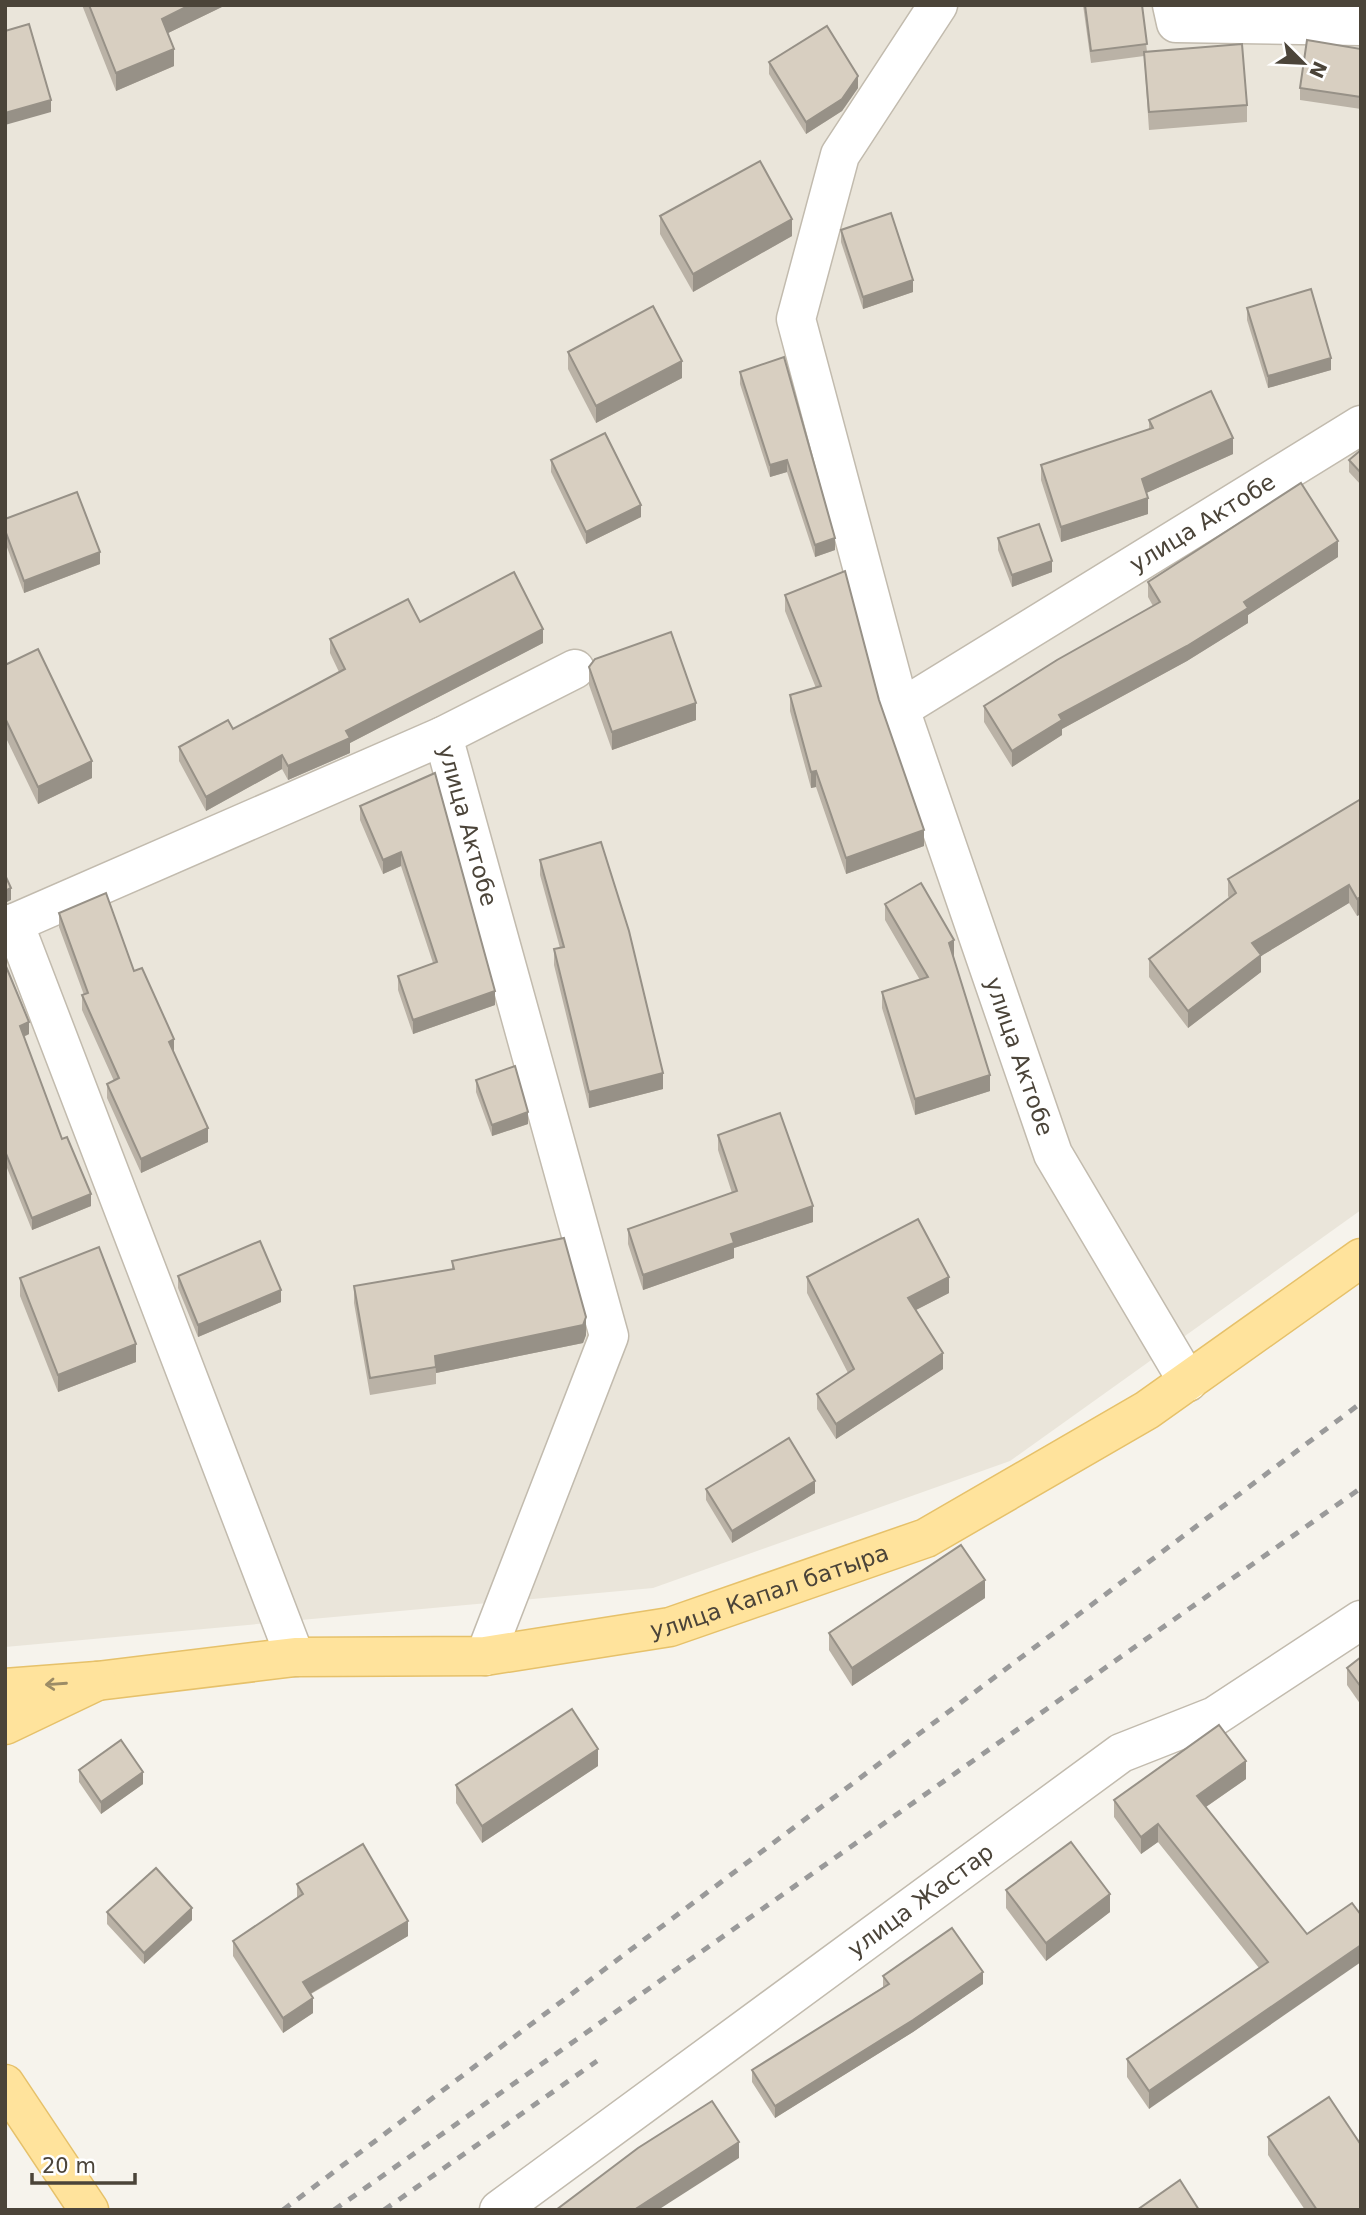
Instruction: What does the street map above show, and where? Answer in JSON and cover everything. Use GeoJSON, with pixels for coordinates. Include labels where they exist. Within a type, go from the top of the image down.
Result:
{"type":"FeatureCollection","features":[{"type":"Feature","properties":{"kind":"main road","name":"улица Капал батыра"},"geometry":{"type":"LineString","coordinates":[[9,1717],[97,1681],[295,1657],[485,1656],[670,1627],[926,1538],[1147,1409],[1361,1258]]}},
{"type":"Feature","properties":{"kind":"main road"},"geometry":{"type":"LineString","coordinates":[[5,2084],[89,2210]]}},
{"type":"Feature","properties":{"kind":"street","name":"улица Актобе"},"geometry":{"type":"LineString","coordinates":[[938,5],[840,155],[796,319],[900,709],[1053,1153],[1188,1382]]}},
{"type":"Feature","properties":{"kind":"street"},"geometry":{"type":"LineString","coordinates":[[1175,14],[1361,26]]}},
{"type":"Feature","properties":{"kind":"street","name":"улица Актобе"},"geometry":{"type":"LineString","coordinates":[[900,709],[1361,425]]}},
{"type":"Feature","properties":{"kind":"street"},"geometry":{"type":"LineString","coordinates":[[443,736],[575,669]]}},
{"type":"Feature","properties":{"kind":"street","name":"улица Актобе"},"geometry":{"type":"LineString","coordinates":[[10,925],[443,736],[609,1336],[485,1656]]}},
{"type":"Feature","properties":{"kind":"street"},"geometry":{"type":"LineString","coordinates":[[10,925],[295,1657]]}},
{"type":"Feature","properties":{"kind":"street","name":"улица Жастар"},"geometry":{"type":"LineString","coordinates":[[499,2210],[1121,1753],[1215,1716],[1361,1620]]}},
{"type":"Feature","properties":{"kind":"shaded area"},"geometry":{"type":"Polygon","coordinates":[[[5,5],[1361,5],[1361,1210],[1010,1461],[653,1588],[5,1647],[5,5]]]}},
{"type":"Feature","properties":{"kind":"building"},"geometry":{"type":"Polygon","coordinates":[[[89,5],[190,5],[162,19],[174,49],[116,73],[89,5]]]}},
{"type":"Feature","properties":{"kind":"building"},"geometry":{"type":"Polygon","coordinates":[[[1085,5],[1142,5],[1147,44],[1091,51],[1085,5]]]}},
{"type":"Feature","properties":{"kind":"building"},"geometry":{"type":"Polygon","coordinates":[[[29,24],[51,100],[5,113],[5,31],[29,24]]]}},
{"type":"Feature","properties":{"kind":"building"},"geometry":{"type":"Polygon","coordinates":[[[827,26],[858,76],[842,99],[806,122],[769,62],[827,26]]]}},
{"type":"Feature","properties":{"kind":"building"},"geometry":{"type":"Polygon","coordinates":[[[1307,40],[1361,49],[1361,97],[1300,88],[1307,40]]]}},
{"type":"Feature","properties":{"kind":"building"},"geometry":{"type":"Polygon","coordinates":[[[1242,44],[1247,105],[1149,112],[1144,52],[1242,44]]]}},
{"type":"Feature","properties":{"kind":"building"},"geometry":{"type":"Polygon","coordinates":[[[760,161],[792,219],[693,274],[660,216],[760,161]]]}},
{"type":"Feature","properties":{"kind":"building"},"geometry":{"type":"Polygon","coordinates":[[[891,213],[913,280],[863,297],[841,230],[891,213]]]}},
{"type":"Feature","properties":{"kind":"building"},"geometry":{"type":"Polygon","coordinates":[[[1311,289],[1331,358],[1268,376],[1247,308],[1311,289]]]}},
{"type":"Feature","properties":{"kind":"building"},"geometry":{"type":"Polygon","coordinates":[[[653,306],[682,361],[596,406],[568,352],[653,306]]]}},
{"type":"Feature","properties":{"kind":"building"},"geometry":{"type":"Polygon","coordinates":[[[784,357],[835,538],[815,545],[787,460],[770,465],[740,372],[784,357]]]}},
{"type":"Feature","properties":{"kind":"building"},"geometry":{"type":"Polygon","coordinates":[[[1211,391],[1233,438],[1142,479],[1148,498],[1061,527],[1041,465],[1153,428],[1149,420],[1211,391]]]}},
{"type":"Feature","properties":{"kind":"building"},"geometry":{"type":"Polygon","coordinates":[[[605,433],[641,505],[586,532],[551,460],[605,433]]]}},
{"type":"Feature","properties":{"kind":"building"},"geometry":{"type":"Polygon","coordinates":[[[1361,450],[1361,473],[1349,460],[1361,450]]]}},
{"type":"Feature","properties":{"kind":"building"},"geometry":{"type":"Polygon","coordinates":[[[1301,483],[1338,541],[1244,602],[1248,608],[1187,646],[1059,715],[1062,720],[1012,751],[984,706],[1057,660],[1160,602],[1148,582],[1301,483]]]}},
{"type":"Feature","properties":{"kind":"building"},"geometry":{"type":"Polygon","coordinates":[[[77,492],[100,552],[24,581],[5,530],[5,519],[77,492]]]}},
{"type":"Feature","properties":{"kind":"building"},"geometry":{"type":"Polygon","coordinates":[[[1039,524],[1052,561],[1012,575],[998,538],[1039,524]]]}},
{"type":"Feature","properties":{"kind":"building"},"geometry":{"type":"Polygon","coordinates":[[[845,571],[879,700],[924,830],[846,858],[816,771],[811,772],[790,695],[821,686],[785,595],[845,571]]]}},
{"type":"Feature","properties":{"kind":"building"},"geometry":{"type":"Polygon","coordinates":[[[514,572],[543,629],[346,731],[350,738],[288,766],[282,755],[206,797],[179,747],[228,720],[233,729],[345,669],[330,639],[408,599],[420,622],[514,572]]]}},
{"type":"Feature","properties":{"kind":"building"},"geometry":{"type":"Polygon","coordinates":[[[671,632],[696,703],[612,732],[589,667],[595,659],[671,632]]]}},
{"type":"Feature","properties":{"kind":"building"},"geometry":{"type":"Polygon","coordinates":[[[38,649],[92,761],[38,787],[5,718],[5,665],[38,649]]]}},
{"type":"Feature","properties":{"kind":"building"},"geometry":{"type":"Polygon","coordinates":[[[435,773],[495,991],[413,1020],[398,976],[437,962],[401,852],[383,860],[360,806],[435,773]]]}},
{"type":"Feature","properties":{"kind":"building"},"geometry":{"type":"Polygon","coordinates":[[[1361,799],[1361,897],[1357,899],[1349,885],[1252,943],[1261,955],[1188,1011],[1149,959],[1236,893],[1228,879],[1361,799]]]}},
{"type":"Feature","properties":{"kind":"building"},"geometry":{"type":"Polygon","coordinates":[[[601,842],[629,931],[663,1073],[589,1092],[554,949],[564,947],[540,860],[601,842]]]}},
{"type":"Feature","properties":{"kind":"building"},"geometry":{"type":"Polygon","coordinates":[[[5,875],[11,888],[5,891],[5,875]]]}},
{"type":"Feature","properties":{"kind":"building"},"geometry":{"type":"Polygon","coordinates":[[[921,883],[954,940],[949,943],[990,1075],[915,1099],[882,992],[928,977],[885,904],[921,883]]]}},
{"type":"Feature","properties":{"kind":"building"},"geometry":{"type":"Polygon","coordinates":[[[106,893],[134,971],[142,968],[174,1039],[169,1042],[208,1128],[141,1159],[107,1084],[119,1078],[82,995],[88,993],[59,913],[106,893]]]}},
{"type":"Feature","properties":{"kind":"building"},"geometry":{"type":"Polygon","coordinates":[[[5,964],[29,1022],[20,1026],[62,1139],[67,1137],[91,1194],[32,1218],[5,1151],[5,964]]]}},
{"type":"Feature","properties":{"kind":"building"},"geometry":{"type":"Polygon","coordinates":[[[515,1066],[528,1112],[492,1125],[476,1080],[515,1066]]]}},
{"type":"Feature","properties":{"kind":"building"},"geometry":{"type":"Polygon","coordinates":[[[780,1113],[813,1206],[731,1234],[734,1243],[643,1275],[628,1229],[737,1191],[718,1135],[780,1113]]]}},
{"type":"Feature","properties":{"kind":"building"},"geometry":{"type":"Polygon","coordinates":[[[918,1219],[949,1277],[908,1298],[943,1353],[836,1424],[817,1394],[854,1369],[807,1277],[918,1219]]]}},
{"type":"Feature","properties":{"kind":"building"},"geometry":{"type":"Polygon","coordinates":[[[564,1238],[586,1317],[583,1325],[435,1356],[436,1367],[370,1378],[354,1286],[454,1269],[452,1261],[564,1238]]]}},
{"type":"Feature","properties":{"kind":"building"},"geometry":{"type":"Polygon","coordinates":[[[260,1241],[281,1290],[198,1325],[178,1276],[260,1241]]]}},
{"type":"Feature","properties":{"kind":"building"},"geometry":{"type":"Polygon","coordinates":[[[99,1247],[136,1344],[58,1375],[20,1278],[99,1247]]]}},
{"type":"Feature","properties":{"kind":"building"},"geometry":{"type":"Polygon","coordinates":[[[789,1438],[815,1481],[732,1531],[706,1489],[789,1438]]]}},
{"type":"Feature","properties":{"kind":"building"},"geometry":{"type":"Polygon","coordinates":[[[961,1545],[985,1580],[852,1668],[829,1633],[961,1545]]]}},
{"type":"Feature","properties":{"kind":"building"},"geometry":{"type":"Polygon","coordinates":[[[1361,1657],[1361,1687],[1347,1668],[1361,1657]]]}},
{"type":"Feature","properties":{"kind":"building"},"geometry":{"type":"Polygon","coordinates":[[[572,1709],[598,1749],[482,1826],[456,1785],[572,1709]]]}},
{"type":"Feature","properties":{"kind":"building"},"geometry":{"type":"Polygon","coordinates":[[[1219,1725],[1246,1761],[1197,1796],[1307,1934],[1352,1903],[1361,1915],[1361,1945],[1149,2091],[1127,2059],[1268,1962],[1158,1824],[1141,1837],[1114,1800],[1219,1725]]]}},
{"type":"Feature","properties":{"kind":"building"},"geometry":{"type":"Polygon","coordinates":[[[121,1740],[143,1772],[101,1802],[79,1770],[121,1740]]]}},
{"type":"Feature","properties":{"kind":"building"},"geometry":{"type":"Polygon","coordinates":[[[1071,1842],[1110,1894],[1046,1943],[1006,1890],[1071,1842]]]}},
{"type":"Feature","properties":{"kind":"building"},"geometry":{"type":"Polygon","coordinates":[[[363,1844],[408,1921],[303,1982],[313,1998],[283,2018],[233,1941],[303,1894],[297,1884],[363,1844]]]}},
{"type":"Feature","properties":{"kind":"building"},"geometry":{"type":"Polygon","coordinates":[[[156,1868],[192,1908],[144,1953],[107,1912],[156,1868]]]}},
{"type":"Feature","properties":{"kind":"building"},"geometry":{"type":"Polygon","coordinates":[[[952,1928],[983,1972],[913,2020],[775,2106],[752,2070],[889,1984],[883,1976],[952,1928]]]}},
{"type":"Feature","properties":{"kind":"building"},"geometry":{"type":"Polygon","coordinates":[[[1329,2097],[1361,2145],[1361,2210],[1317,2210],[1268,2137],[1329,2097]]]}},
{"type":"Feature","properties":{"kind":"building"},"geometry":{"type":"Polygon","coordinates":[[[712,2101],[739,2142],[634,2210],[556,2210],[638,2148],[712,2101]]]}},
{"type":"Feature","properties":{"kind":"building"},"geometry":{"type":"Polygon","coordinates":[[[1180,2180],[1199,2210],[1137,2210],[1180,2180]]]}},
{"type":"Feature","properties":{"kind":"railway"},"geometry":{"type":"LineString","coordinates":[[283,2210],[1361,1403]]}},
{"type":"Feature","properties":{"kind":"railway"},"geometry":{"type":"LineString","coordinates":[[334,2210],[1361,1488]]}},
{"type":"Feature","properties":{"kind":"railway"},"geometry":{"type":"LineString","coordinates":[[384,2210],[597,2061]]}}]}
